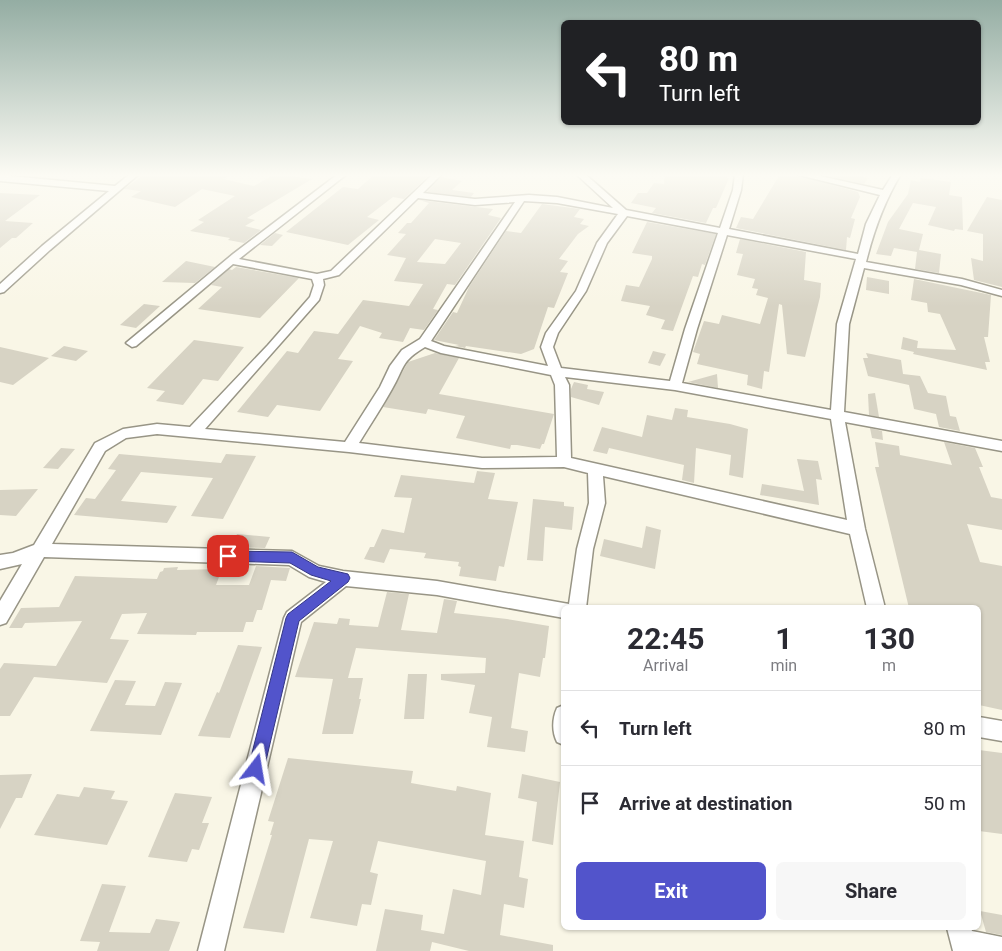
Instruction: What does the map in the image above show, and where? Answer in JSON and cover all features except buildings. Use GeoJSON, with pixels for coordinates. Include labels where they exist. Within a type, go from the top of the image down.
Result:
{"type":"FeatureCollection","features":[{"type":"Feature","properties":{"kind":"street"},"geometry":{"type":"LineString","coordinates":[[0,290],[82,218]]}},
{"type":"Feature","properties":{"kind":"street"},"geometry":{"type":"LineString","coordinates":[[132,343],[230,261],[285,218]]}},
{"type":"Feature","properties":{"kind":"street"},"geometry":{"type":"LineString","coordinates":[[230,261],[317,277],[335,273],[392,218]]}},
{"type":"Feature","properties":{"kind":"street"},"geometry":{"type":"LineString","coordinates":[[349,448],[406,353],[424,342],[508,218]]}},
{"type":"Feature","properties":{"kind":"street"},"geometry":{"type":"LineString","coordinates":[[564,462],[564,404],[562,385],[547,347],[552,333],[581,291],[602,243],[620,218]]}},
{"type":"Feature","properties":{"kind":"street"},"geometry":{"type":"LineString","coordinates":[[656,218],[725,230],[1002,293]]}},
{"type":"Feature","properties":{"kind":"street"},"geometry":{"type":"LineString","coordinates":[[676,386],[691,330],[728,218]]}},
{"type":"Feature","properties":{"kind":"street"},"geometry":{"type":"LineString","coordinates":[[874,218],[843,324],[837,416],[857,529],[875,605]]}},
{"type":"Feature","properties":{"kind":"street"},"geometry":{"type":"LineString","coordinates":[[193,433],[272,348],[315,298],[319,285],[317,277]]}},
{"type":"Feature","properties":{"kind":"street"},"geometry":{"type":"LineString","coordinates":[[424,342],[441,349],[558,372],[676,386],[1002,446]]}},
{"type":"Feature","properties":{"kind":"street"},"geometry":{"type":"LineString","coordinates":[[0,617],[100,448],[124,434],[157,429],[482,463],[564,462],[857,529]]}},
{"type":"Feature","properties":{"kind":"street"},"geometry":{"type":"LineString","coordinates":[[577,605],[585,549],[597,503],[594,470]]}},
{"type":"Feature","properties":{"kind":"street"},"geometry":{"type":"LineString","coordinates":[[0,562],[14,560],[39,550],[292,558],[315,572],[343,578],[437,588],[561,609]]}},
{"type":"Feature","properties":{"kind":"street"},"geometry":{"type":"LineString","coordinates":[[211,951],[293,618],[343,578]]}},
{"type":"Feature","properties":{"kind":"street"},"geometry":{"type":"LineString","coordinates":[[981,727],[1002,731]]}},
{"type":"Feature","properties":{"kind":"street"},"geometry":{"type":"LineString","coordinates":[[963,940],[1002,950]]}},
{"type":"Feature","properties":{"kind":"route"},"geometry":{"type":"LineString","coordinates":[[228,556],[292,558],[315,572],[343,578],[293,618],[256,769]]}}]}
